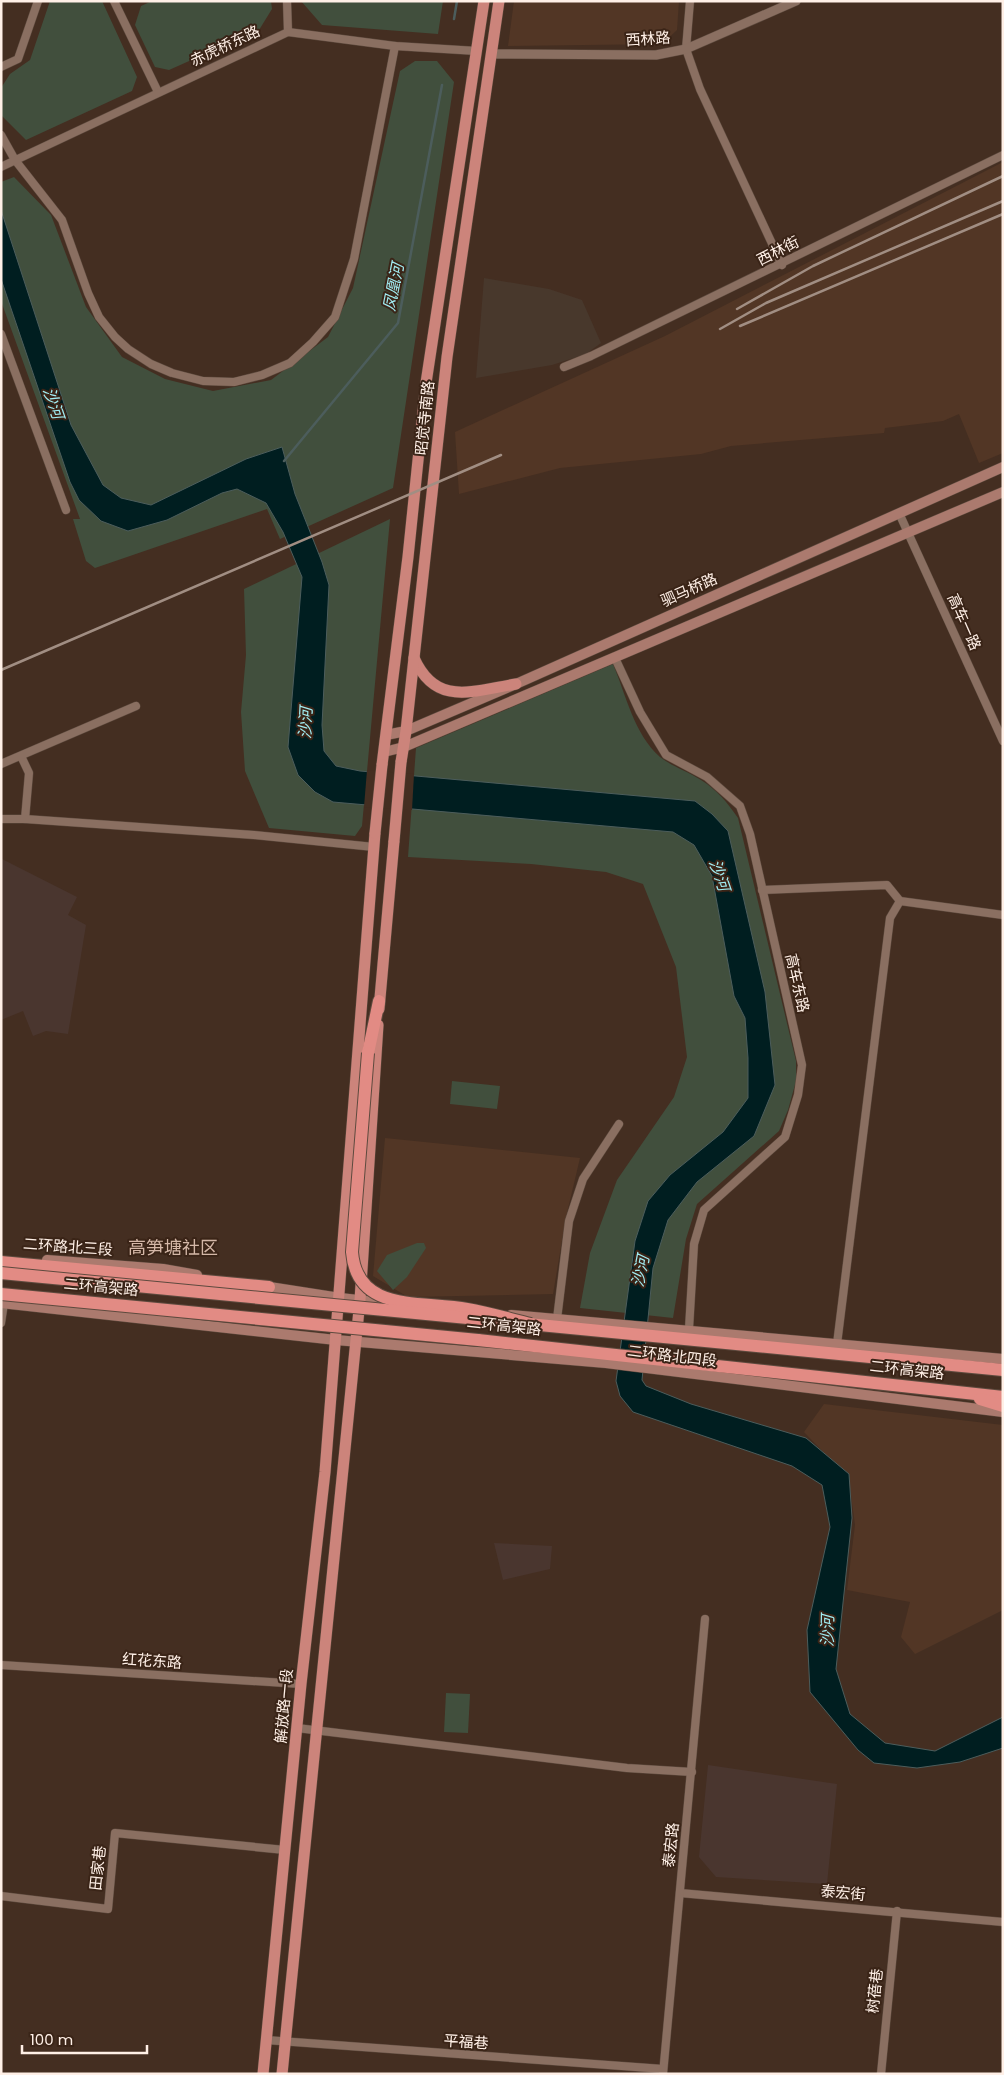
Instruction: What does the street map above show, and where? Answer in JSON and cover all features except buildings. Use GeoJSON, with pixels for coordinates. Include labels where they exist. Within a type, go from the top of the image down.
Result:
{"type":"FeatureCollection","features":[{"type":"Feature","properties":{"kind":"highway"},"geometry":{"type":"LineString","coordinates":[[380,1001],[368,1053],[352,1252],[356,1274],[368,1288],[390,1300],[466,1309],[531,1324]]}},
{"type":"Feature","properties":{"kind":"highway"},"geometry":{"type":"LineString","coordinates":[[1,1262],[269,1288]]}},
{"type":"Feature","properties":{"kind":"highway","name":"二环高架路"},"geometry":{"type":"LineString","coordinates":[[1,1273],[1003,1370]]}},
{"type":"Feature","properties":{"kind":"highway","name":"二环高架路"},"geometry":{"type":"LineString","coordinates":[[2,1300],[478,1340],[1003,1396]]}},
{"type":"Feature","properties":{"kind":"highway"},"geometry":{"type":"LineString","coordinates":[[966,1393],[1003,1406]]}},
{"type":"Feature","properties":{"kind":"main road","name":"昭觉寺南路"},"geometry":{"type":"LineString","coordinates":[[374,848],[426,383],[478,51],[484,1]]}},
{"type":"Feature","properties":{"kind":"main road","name":"昭觉寺南路"},"geometry":{"type":"LineString","coordinates":[[356,1342],[380,1001],[401,762],[447,357],[499,1]]}},
{"type":"Feature","properties":{"kind":"main road","name":"驷马桥路"},"geometry":{"type":"LineString","coordinates":[[386,735],[406,731],[516,684],[1003,467]]}},
{"type":"Feature","properties":{"kind":"main road"},"geometry":{"type":"LineString","coordinates":[[384,752],[404,747],[1003,492]]}},
{"type":"Feature","properties":{"kind":"main road"},"geometry":{"type":"LineString","coordinates":[[414,657],[427,680],[438,689],[450,692],[516,684]]}},
{"type":"Feature","properties":{"kind":"main road","name":"解放路一段"},"geometry":{"type":"LineString","coordinates":[[263,2074],[301,1684],[325,1472],[374,848]]}},
{"type":"Feature","properties":{"kind":"main road","name":"二环路北三段"},"geometry":{"type":"LineString","coordinates":[[1,1257],[163,1269],[269,1288],[340,1298]]}},
{"type":"Feature","properties":{"kind":"main road","name":"二环路北四段"},"geometry":{"type":"LineString","coordinates":[[340,1298],[1003,1359]]}},
{"type":"Feature","properties":{"kind":"main road"},"geometry":{"type":"LineString","coordinates":[[2,1300],[336,1340]]}},
{"type":"Feature","properties":{"kind":"main road","name":"二环路北四段"},"geometry":{"type":"LineString","coordinates":[[336,1340],[606,1363],[1003,1412]]}},
{"type":"Feature","properties":{"kind":"main road"},"geometry":{"type":"LineString","coordinates":[[282,2074],[356,1342]]}},
{"type":"Feature","properties":{"kind":"street"},"geometry":{"type":"LineString","coordinates":[[1,67],[18,59],[38,1]]}},
{"type":"Feature","properties":{"kind":"street"},"geometry":{"type":"LineString","coordinates":[[114,1],[158,92]]}},
{"type":"Feature","properties":{"kind":"street"},"geometry":{"type":"LineString","coordinates":[[288,1],[288,32],[396,46],[478,51]]}},
{"type":"Feature","properties":{"kind":"street"},"geometry":{"type":"LineString","coordinates":[[690,1],[686,49],[700,89],[782,264]]}},
{"type":"Feature","properties":{"kind":"street","name":"西林路"},"geometry":{"type":"LineString","coordinates":[[492,54],[656,55],[686,49],[796,1]]}},
{"type":"Feature","properties":{"kind":"street","name":"赤虎桥东路"},"geometry":{"type":"LineString","coordinates":[[1,167],[288,32]]}},
{"type":"Feature","properties":{"kind":"street"},"geometry":{"type":"LineString","coordinates":[[1,135],[15,160],[62,220],[88,293],[99,316],[115,337],[128,349],[151,364],[203,381],[234,382],[262,375],[290,362],[314,342],[335,317],[354,259],[396,46]]}},
{"type":"Feature","properties":{"kind":"street","name":"西林街"},"geometry":{"type":"LineString","coordinates":[[564,367],[591,356],[782,264],[1003,155]]}},
{"type":"Feature","properties":{"kind":"street"},"geometry":{"type":"LineString","coordinates":[[1,334],[66,510]]}},
{"type":"Feature","properties":{"kind":"street","name":"高车一路"},"geometry":{"type":"LineString","coordinates":[[900,513],[1003,742]]}},
{"type":"Feature","properties":{"kind":"street","name":"高车东路"},"geometry":{"type":"LineString","coordinates":[[615,658],[640,712],[666,755],[706,777],[740,806],[750,834],[802,1065],[798,1096],[785,1137],[704,1210],[694,1244],[689,1329]]}},
{"type":"Feature","properties":{"kind":"street"},"geometry":{"type":"LineString","coordinates":[[1,764],[136,706]]}},
{"type":"Feature","properties":{"kind":"street"},"geometry":{"type":"LineString","coordinates":[[21,756],[29,773],[25,819]]}},
{"type":"Feature","properties":{"kind":"street"},"geometry":{"type":"LineString","coordinates":[[1,819],[25,819],[254,836],[374,848]]}},
{"type":"Feature","properties":{"kind":"street"},"geometry":{"type":"LineString","coordinates":[[762,890],[887,886],[900,901],[1003,915]]}},
{"type":"Feature","properties":{"kind":"street"},"geometry":{"type":"LineString","coordinates":[[837,1344],[890,918],[900,901]]}},
{"type":"Feature","properties":{"kind":"street"},"geometry":{"type":"LineString","coordinates":[[558,1319],[569,1221],[583,1179],[619,1124]]}},
{"type":"Feature","properties":{"kind":"street"},"geometry":{"type":"LineString","coordinates":[[1,1323],[2,1300]]}},
{"type":"Feature","properties":{"kind":"street","name":"泰宏路"},"geometry":{"type":"LineString","coordinates":[[663,2072],[705,1619]]}},
{"type":"Feature","properties":{"kind":"street","name":"红花东路"},"geometry":{"type":"LineString","coordinates":[[1,1665],[301,1684]]}},
{"type":"Feature","properties":{"kind":"street"},"geometry":{"type":"LineString","coordinates":[[298,1728],[316,1732],[627,1768],[692,1772]]}},
{"type":"Feature","properties":{"kind":"street","name":"田家巷"},"geometry":{"type":"LineString","coordinates":[[1,1896],[108,1909],[115,1833],[285,1850]]}},
{"type":"Feature","properties":{"kind":"street","name":"泰宏街"},"geometry":{"type":"LineString","coordinates":[[680,1893],[1003,1922]]}},
{"type":"Feature","properties":{"kind":"street","name":"树蓓巷"},"geometry":{"type":"LineString","coordinates":[[881,2074],[897,1911]]}},
{"type":"Feature","properties":{"kind":"street","name":"平福巷"},"geometry":{"type":"LineString","coordinates":[[266,2040],[663,2072]]}},
{"type":"Feature","properties":{"kind":"shaded area"},"geometry":{"type":"Polygon","coordinates":[[[514,1],[679,1],[677,30],[662,44],[508,46],[514,1]]]}},
{"type":"Feature","properties":{"kind":"shaded area"},"geometry":{"type":"Polygon","coordinates":[[[1003,162],[1003,453],[979,463],[959,414],[943,421],[885,428],[884,433],[731,446],[701,454],[560,468],[459,494],[455,432],[665,336],[1003,162]]]}},
{"type":"Feature","properties":{"kind":"shaded area"},"geometry":{"type":"Polygon","coordinates":[[[484,278],[549,289],[582,300],[601,343],[586,354],[552,365],[476,378],[484,278]]]}},
{"type":"Feature","properties":{"kind":"shaded area"},"geometry":{"type":"Polygon","coordinates":[[[2,859],[77,897],[68,915],[86,925],[68,1034],[46,1031],[33,1036],[23,1011],[1,1020],[2,859]]]}},
{"type":"Feature","properties":{"kind":"shaded area"},"geometry":{"type":"Polygon","coordinates":[[[385,1138],[580,1158],[566,1217],[553,1294],[408,1297],[373,1276],[385,1138]]]}},
{"type":"Feature","properties":{"kind":"shaded area"},"geometry":{"type":"Polygon","coordinates":[[[824,1404],[1003,1425],[1003,1610],[915,1654],[901,1637],[910,1602],[847,1590],[855,1525],[851,1495],[834,1463],[804,1432],[824,1404]]]}},
{"type":"Feature","properties":{"kind":"shaded area"},"geometry":{"type":"Polygon","coordinates":[[[494,1543],[552,1546],[550,1569],[503,1580],[494,1543]]]}},
{"type":"Feature","properties":{"kind":"shaded area"},"geometry":{"type":"Polygon","coordinates":[[[708,1765],[837,1784],[827,1884],[716,1877],[699,1857],[708,1765]]]}},
{"type":"Feature","properties":{"kind":"green space"},"geometry":{"type":"Polygon","coordinates":[[[50,1],[102,1],[137,77],[132,91],[26,140],[1,115],[1,88],[10,74],[30,60],[50,1]]]}},
{"type":"Feature","properties":{"kind":"green space"},"geometry":{"type":"Polygon","coordinates":[[[152,1],[271,1],[272,9],[259,30],[169,70],[155,67],[135,25],[141,6],[152,1]]]}},
{"type":"Feature","properties":{"kind":"green space"},"geometry":{"type":"Polygon","coordinates":[[[301,1],[443,1],[438,34],[322,25],[301,1]]]}},
{"type":"Feature","properties":{"kind":"green space"},"geometry":{"type":"Polygon","coordinates":[[[415,61],[437,61],[454,82],[393,488],[280,539],[267,509],[95,568],[86,561],[73,519],[80,519],[1,301],[1,182],[14,177],[51,215],[86,307],[122,357],[165,379],[213,391],[271,380],[328,337],[353,288],[400,71],[415,61]]]}},
{"type":"Feature","properties":{"kind":"green space"},"geometry":{"type":"Polygon","coordinates":[[[390,519],[362,826],[355,836],[269,828],[245,771],[241,712],[246,655],[244,589],[390,519]]]}},
{"type":"Feature","properties":{"kind":"green space"},"geometry":{"type":"Polygon","coordinates":[[[613,664],[637,726],[651,748],[660,757],[696,777],[717,792],[738,818],[796,1061],[796,1081],[788,1110],[779,1131],[697,1204],[686,1239],[673,1318],[580,1308],[590,1253],[617,1180],[674,1097],[687,1057],[676,967],[643,884],[606,872],[531,864],[408,857],[416,748],[613,664]]]}},
{"type":"Feature","properties":{"kind":"green space"},"geometry":{"type":"Polygon","coordinates":[[[452,1081],[500,1086],[497,1109],[450,1104],[452,1081]]]}},
{"type":"Feature","properties":{"kind":"green space"},"geometry":{"type":"Polygon","coordinates":[[[417,1243],[424,1243],[426,1248],[407,1277],[393,1290],[377,1271],[387,1255],[417,1243]]]}},
{"type":"Feature","properties":{"kind":"green space"},"geometry":{"type":"Polygon","coordinates":[[[446,1693],[470,1694],[468,1733],[444,1732],[446,1693]]]}},
{"type":"Feature","properties":{"kind":"water","name":"沙河"},"geometry":{"type":"Polygon","coordinates":[[[1,210],[71,425],[103,485],[121,498],[151,505],[246,459],[282,447],[295,494],[329,585],[322,725],[324,751],[336,766],[360,771],[695,801],[712,814],[728,831],[765,992],[775,1085],[754,1136],[697,1182],[668,1220],[653,1268],[642,1380],[646,1386],[691,1404],[806,1438],[849,1474],[852,1518],[836,1669],[850,1714],[885,1743],[935,1751],[1003,1717],[1003,1748],[960,1762],[917,1768],[874,1763],[858,1750],[810,1692],[807,1630],[830,1527],[822,1485],[792,1466],[633,1412],[620,1396],[616,1381],[635,1241],[648,1201],[670,1175],[723,1132],[748,1098],[745,1018],[734,996],[712,876],[694,845],[673,832],[333,802],[315,792],[298,775],[288,747],[302,577],[283,532],[266,503],[237,489],[222,493],[167,520],[128,531],[101,521],[79,500],[70,482],[1,279],[1,210]]]}},
{"type":"Feature","properties":{"kind":"pier"},"geometry":{"type":"Polygon","coordinates":[[[367,770],[414,774],[412,810],[364,807],[367,770]]]}},
{"type":"Feature","properties":{"kind":"waterway","name":"凤凰河"},"geometry":{"type":"LineString","coordinates":[[454,19],[457,1]]}},
{"type":"Feature","properties":{"kind":"waterway","name":"凤凰河"},"geometry":{"type":"LineString","coordinates":[[284,461],[398,323],[442,85]]}},
{"type":"Feature","properties":{"kind":"railway"},"geometry":{"type":"LineString","coordinates":[[737,309],[813,266],[1003,176]]}},
{"type":"Feature","properties":{"kind":"railway"},"geometry":{"type":"LineString","coordinates":[[720,329],[766,303],[1003,201]]}},
{"type":"Feature","properties":{"kind":"railway"},"geometry":{"type":"LineString","coordinates":[[740,326],[1003,214]]}},
{"type":"Feature","properties":{"kind":"railway"},"geometry":{"type":"LineString","coordinates":[[1,670],[501,455]]}},
{"type":"Feature","properties":{"kind":"district","name":"高笋塘社区"},"geometry":{"type":"Point","coordinates":[173,1248]}}]}
